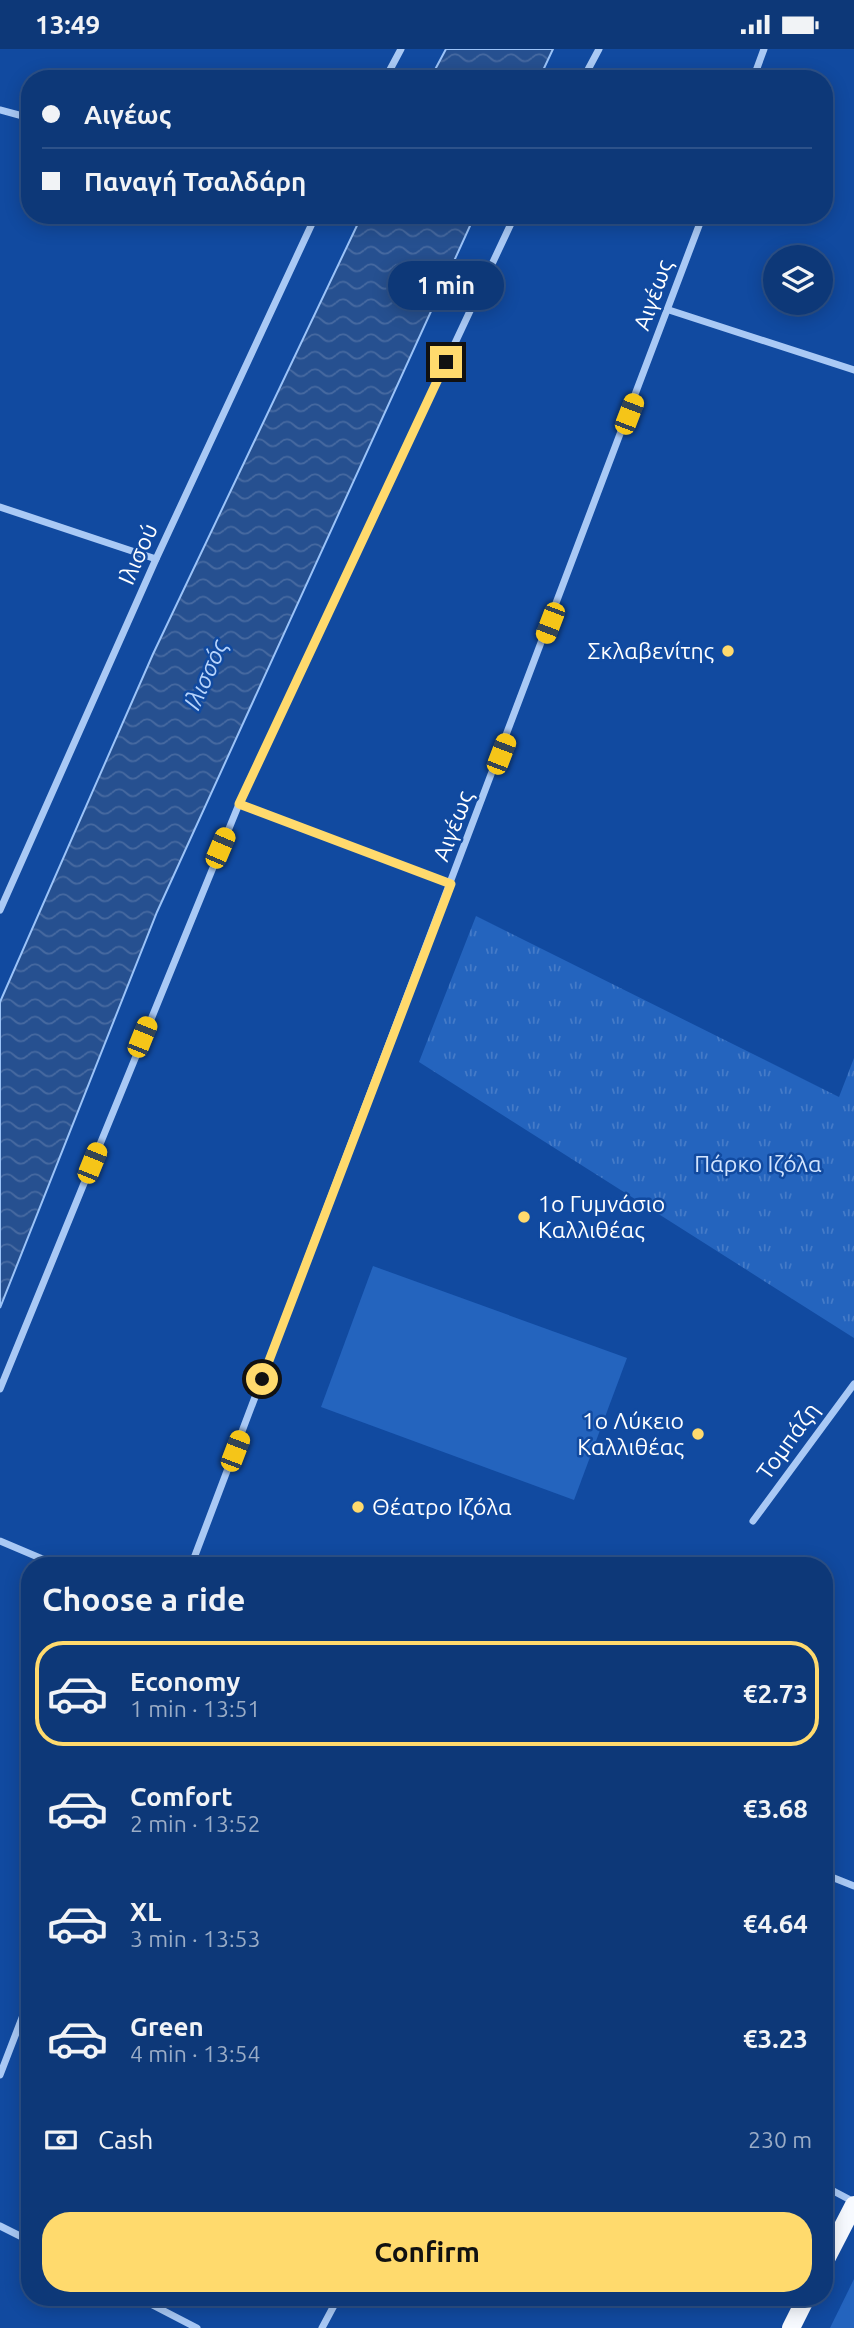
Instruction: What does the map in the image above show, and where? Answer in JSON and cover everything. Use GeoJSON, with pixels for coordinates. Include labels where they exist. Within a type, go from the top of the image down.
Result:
{"type":"FeatureCollection","features":[{"type":"Feature","properties":{"kind":"main road"},"geometry":{"type":"LineString","coordinates":[[833,2245],[854,2203]]}},
{"type":"Feature","properties":{"kind":"main road"},"geometry":{"type":"LineString","coordinates":[[791,2328],[802,2306]]}},
{"type":"Feature","properties":{"kind":"street"},"geometry":{"type":"LineString","coordinates":[[390,70],[401,49]]}},
{"type":"Feature","properties":{"kind":"street"},"geometry":{"type":"LineString","coordinates":[[588,70],[599,49]]}},
{"type":"Feature","properties":{"kind":"street"},"geometry":{"type":"LineString","coordinates":[[756,70],[764,49]]}},
{"type":"Feature","properties":{"kind":"street"},"geometry":{"type":"LineString","coordinates":[[0,110],[21,116]]}},
{"type":"Feature","properties":{"kind":"street","name":"Ιλισού"},"geometry":{"type":"LineString","coordinates":[[0,910],[4,890],[312,224]]}},
{"type":"Feature","properties":{"kind":"street"},"geometry":{"type":"LineString","coordinates":[[0,1389],[239,804],[511,224]]}},
{"type":"Feature","properties":{"kind":"street","name":"Αιγέως"},"geometry":{"type":"LineString","coordinates":[[194,1557],[700,224]]}},
{"type":"Feature","properties":{"kind":"street"},"geometry":{"type":"LineString","coordinates":[[669,310],[854,370]]}},
{"type":"Feature","properties":{"kind":"street"},"geometry":{"type":"LineString","coordinates":[[0,507],[156,559]]}},
{"type":"Feature","properties":{"kind":"street"},"geometry":{"type":"LineString","coordinates":[[239,804],[451,884]]}},
{"type":"Feature","properties":{"kind":"street","name":"Τομπάζη"},"geometry":{"type":"LineString","coordinates":[[753,1521],[854,1384]]}},
{"type":"Feature","properties":{"kind":"street"},"geometry":{"type":"LineString","coordinates":[[0,1541],[38,1557]]}},
{"type":"Feature","properties":{"kind":"street"},"geometry":{"type":"LineString","coordinates":[[833,1878],[854,1886]]}},
{"type":"Feature","properties":{"kind":"street"},"geometry":{"type":"LineString","coordinates":[[0,2075],[21,2020]]}},
{"type":"Feature","properties":{"kind":"street"},"geometry":{"type":"LineString","coordinates":[[833,2191],[854,2203]]}},
{"type":"Feature","properties":{"kind":"street"},"geometry":{"type":"LineString","coordinates":[[0,2226],[21,2236]]}},
{"type":"Feature","properties":{"kind":"street"},"geometry":{"type":"LineString","coordinates":[[154,2306],[197,2328]]}},
{"type":"Feature","properties":{"kind":"street"},"geometry":{"type":"LineString","coordinates":[[322,2328],[334,2306]]}},
{"type":"Feature","properties":{"kind":"green space","name":"Πάρκο Ιζόλα"},"geometry":{"type":"Polygon","coordinates":[[[476,916],[839,1097],[854,1058],[854,1338],[419,1062],[476,916]]]}},
{"type":"Feature","properties":{"kind":"green space"},"geometry":{"type":"Polygon","coordinates":[[[373,1266],[627,1358],[574,1500],[321,1407],[373,1266]]]}},
{"type":"Feature","properties":{"kind":"green space"},"geometry":{"type":"Polygon","coordinates":[[[854,2279],[854,2328],[830,2328],[854,2279]]]}},
{"type":"Feature","properties":{"kind":"water"},"geometry":{"type":"Polygon","coordinates":[[[446,49],[553,49],[543,70],[435,70],[446,49]]]}},
{"type":"Feature","properties":{"kind":"water","name":"Ιλισσός"},"geometry":{"type":"Polygon","coordinates":[[[358,224],[471,224],[157,912],[0,1308],[0,1002],[153,654],[358,224]]]}},
{"type":"Feature","properties":{"kind":"place","name":"Σκλαβενίτης"},"geometry":{"type":"Point","coordinates":[728,651]}},
{"type":"Feature","properties":{"kind":"place","name":"1ο Γυμνάσιο Καλλιθέας"},"geometry":{"type":"Point","coordinates":[524,1217]}},
{"type":"Feature","properties":{"kind":"place","name":"1ο Λύκειο Καλλιθέας"},"geometry":{"type":"Point","coordinates":[698,1434]}},
{"type":"Feature","properties":{"kind":"place","name":"Θέατρο Ιζόλα"},"geometry":{"type":"Point","coordinates":[358,1507]}},
{"type":"Feature","properties":{"kind":"route"},"geometry":{"type":"LineString","coordinates":[[262,1379],[451,884],[239,804],[446,362]]}}]}
